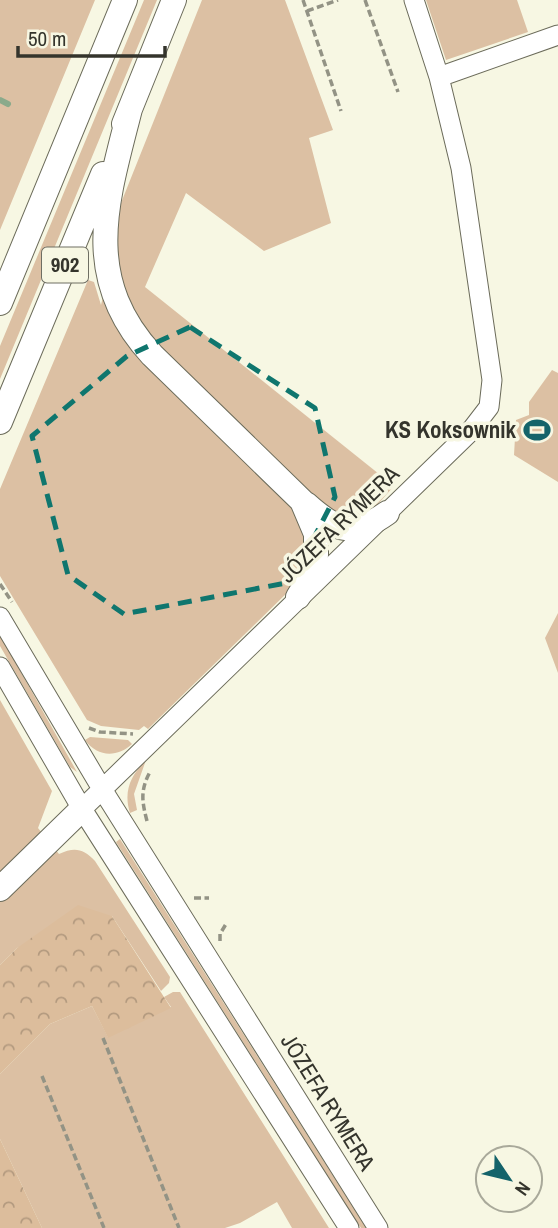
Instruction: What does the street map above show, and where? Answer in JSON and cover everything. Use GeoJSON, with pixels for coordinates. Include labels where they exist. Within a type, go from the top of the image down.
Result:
{"type":"FeatureCollection","features":[{"type":"Feature","properties":{"kind":"main road","name":"902"},"geometry":{"type":"LineString","coordinates":[[0,303],[125,0]]}},
{"type":"Feature","properties":{"kind":"main road","name":"902"},"geometry":{"type":"LineString","coordinates":[[0,422],[174,0]]}},
{"type":"Feature","properties":{"kind":"main road"},"geometry":{"type":"LineString","coordinates":[[130,109],[114,173],[105,233],[109,283],[117,306],[133,335],[321,518],[348,530],[360,528],[387,513]]}},
{"type":"Feature","properties":{"kind":"main road"},"geometry":{"type":"LineString","coordinates":[[298,597],[310,576],[316,555],[316,534],[302,501]]}},
{"type":"Feature","properties":{"kind":"main road"},"geometry":{"type":"LineString","coordinates":[[0,889],[82,809]]}},
{"type":"Feature","properties":{"kind":"street","name":"JÓZEFA RYMERA"},"geometry":{"type":"LineString","coordinates":[[82,809],[387,513],[476,425],[489,407],[492,380],[461,168],[439,77],[414,0]]}},
{"type":"Feature","properties":{"kind":"street"},"geometry":{"type":"LineString","coordinates":[[439,77],[558,35]]}},
{"type":"Feature","properties":{"kind":"street","name":"JÓZEFA RYMERA"},"geometry":{"type":"LineString","coordinates":[[8,612],[102,789],[378,1228]]}},
{"type":"Feature","properties":{"kind":"street"},"geometry":{"type":"LineString","coordinates":[[0,667],[82,809],[349,1228]]}},
{"type":"Feature","properties":{"kind":"path"},"geometry":{"type":"LineString","coordinates":[[303,0],[341,111]]}},
{"type":"Feature","properties":{"kind":"path"},"geometry":{"type":"LineString","coordinates":[[307,11],[338,0]]}},
{"type":"Feature","properties":{"kind":"path"},"geometry":{"type":"LineString","coordinates":[[365,0],[398,92]]}},
{"type":"Feature","properties":{"kind":"path"},"geometry":{"type":"LineString","coordinates":[[0,584],[8,612]]}},
{"type":"Feature","properties":{"kind":"path"},"geometry":{"type":"LineString","coordinates":[[85,725],[100,732],[137,735]]}},
{"type":"Feature","properties":{"kind":"path"},"geometry":{"type":"LineString","coordinates":[[147,826],[141,800],[142,790],[153,766]]}},
{"type":"Feature","properties":{"kind":"path"},"geometry":{"type":"LineString","coordinates":[[188,894],[193,898],[209,898]]}},
{"type":"Feature","properties":{"kind":"path"},"geometry":{"type":"LineString","coordinates":[[103,1038],[179,1228]]}},
{"type":"Feature","properties":{"kind":"path"},"geometry":{"type":"LineString","coordinates":[[42,1076],[104,1228]]}},
{"type":"Feature","properties":{"kind":"highlighted area"},"geometry":{"type":"Polygon","coordinates":[[[190,327],[315,408],[335,497],[291,582],[124,614],[68,575],[32,436],[127,356],[190,327]]]}},
{"type":"Feature","properties":{"kind":"shaded area"},"geometry":{"type":"Polygon","coordinates":[[[0,0],[95,0],[0,230],[0,0]]]}},
{"type":"Feature","properties":{"kind":"shaded area"},"geometry":{"type":"Polygon","coordinates":[[[144,0],[157,0],[0,379],[0,346],[144,0]]]}},
{"type":"Feature","properties":{"kind":"shaded area"},"geometry":{"type":"Polygon","coordinates":[[[202,0],[285,0],[333,130],[309,138],[331,223],[264,251],[186,193],[145,287],[394,486],[370,513],[336,519],[158,350],[117,285],[115,218],[202,0]]]}},
{"type":"Feature","properties":{"kind":"shaded area"},"geometry":{"type":"Polygon","coordinates":[[[426,0],[517,0],[528,32],[446,60],[426,0]]]}},
{"type":"Feature","properties":{"kind":"shaded area"},"geometry":{"type":"Polygon","coordinates":[[[88,280],[94,282],[101,305],[104,292],[285,492],[310,548],[293,587],[148,729],[144,726],[139,730],[101,726],[87,720],[0,576],[0,489],[88,280]]]}},
{"type":"Feature","properties":{"kind":"shaded area","name":"KS Koksownik"},"geometry":{"type":"Polygon","coordinates":[[[552,370],[558,373],[558,482],[514,455],[516,420],[529,415],[529,402],[552,370]]]}},
{"type":"Feature","properties":{"kind":"shaded area"},"geometry":{"type":"Polygon","coordinates":[[[558,613],[558,673],[545,638],[558,613]]]}},
{"type":"Feature","properties":{"kind":"shaded area"},"geometry":{"type":"Polygon","coordinates":[[[0,635],[77,772],[70,767],[0,646],[0,635]]]}},
{"type":"Feature","properties":{"kind":"shaded area"},"geometry":{"type":"Polygon","coordinates":[[[0,700],[52,791],[38,828],[42,833],[0,874],[0,700]]]}},
{"type":"Feature","properties":{"kind":"shaded area"},"geometry":{"type":"Polygon","coordinates":[[[90,737],[128,740],[132,744],[120,752],[107,754],[90,746],[85,740],[90,737]]]}},
{"type":"Feature","properties":{"kind":"shaded area"},"geometry":{"type":"Polygon","coordinates":[[[146,760],[134,794],[137,810],[130,813],[127,798],[130,784],[146,760]]]}},
{"type":"Feature","properties":{"kind":"shaded area"},"geometry":{"type":"Polygon","coordinates":[[[120,839],[366,1228],[361,1228],[116,842],[120,839]]]}},
{"type":"Feature","properties":{"kind":"shaded area"},"geometry":{"type":"Polygon","coordinates":[[[55,849],[59,854],[69,850],[82,851],[95,861],[170,977],[169,983],[161,991],[112,916],[17,948],[0,965],[0,902],[55,849]]]}},
{"type":"Feature","properties":{"kind":"shaded area"},"geometry":{"type":"Polygon","coordinates":[[[180,992],[329,1228],[292,1228],[277,1202],[240,1223],[225,1228],[42,1228],[0,1139],[0,1074],[50,1024],[92,1006],[108,1037],[171,1007],[164,997],[180,992]]]}},
{"type":"Feature","properties":{"kind":"green space"},"geometry":{"type":"Polygon","coordinates":[[[78,905],[112,916],[171,1008],[108,1038],[92,1006],[50,1024],[0,1074],[0,965],[17,948],[78,905]]]}},
{"type":"Feature","properties":{"kind":"green space"},"geometry":{"type":"Polygon","coordinates":[[[0,1139],[42,1228],[0,1228],[0,1139]]]}},
{"type":"Feature","properties":{"kind":"waterway"},"geometry":{"type":"LineString","coordinates":[[0,100],[8,104]]}},
{"type":"Feature","properties":{"kind":"place","name":"KS Koksownik"},"geometry":{"type":"Point","coordinates":[537,430]}}]}
